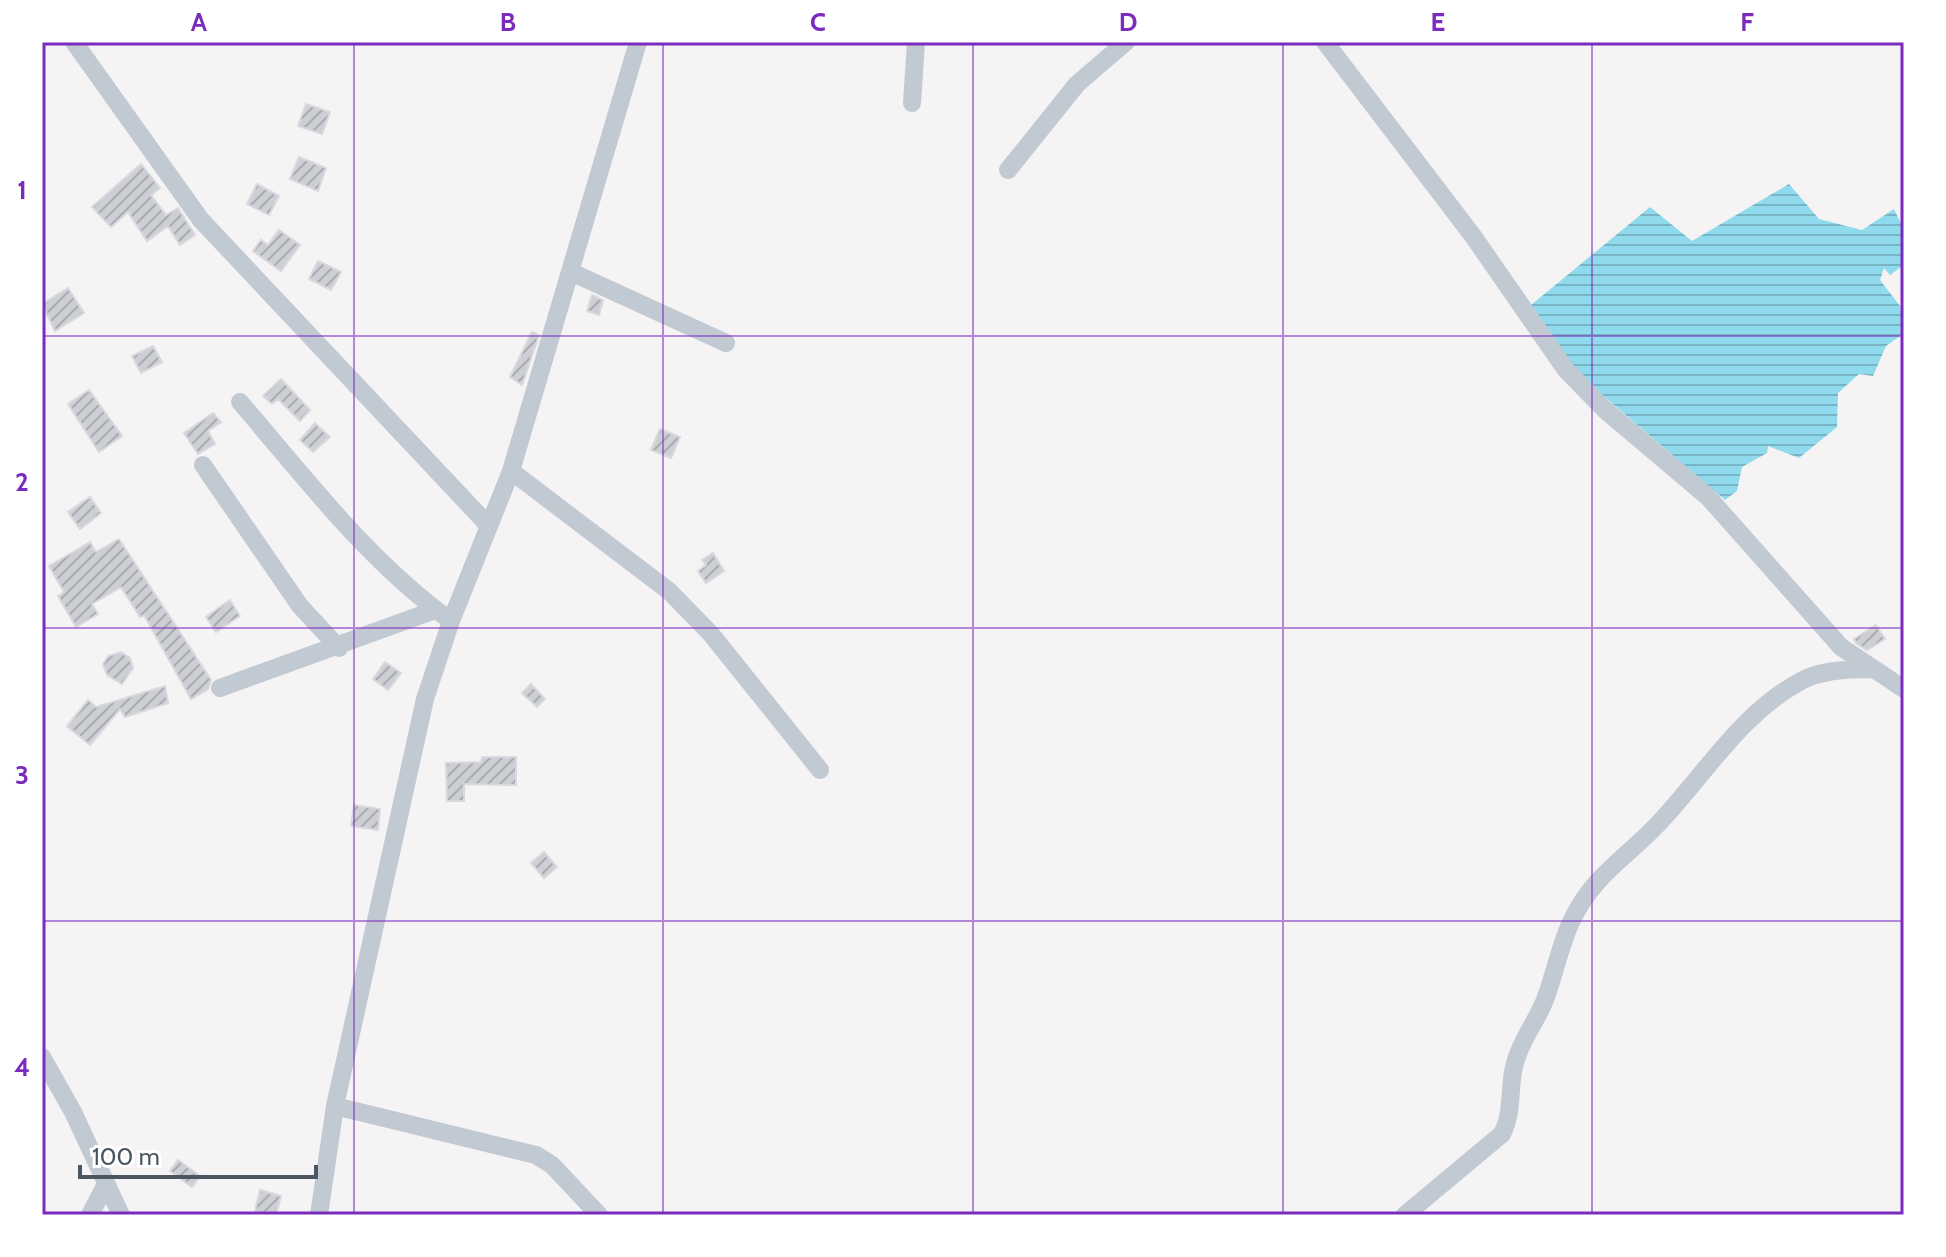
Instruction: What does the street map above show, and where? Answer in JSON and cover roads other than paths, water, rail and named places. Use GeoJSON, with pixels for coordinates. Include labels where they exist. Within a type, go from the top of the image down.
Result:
{"type":"FeatureCollection","features":[{"type":"Feature","properties":{"kind":"street"},"geometry":{"type":"LineString","coordinates":[[74,42],[201,220],[489,526]]}},
{"type":"Feature","properties":{"kind":"street"},"geometry":{"type":"LineString","coordinates":[[319,1215],[335,1106],[408,768],[451,621],[511,471],[638,42]]}},
{"type":"Feature","properties":{"kind":"street"},"geometry":{"type":"LineString","coordinates":[[912,103],[916,42]]}},
{"type":"Feature","properties":{"kind":"street"},"geometry":{"type":"LineString","coordinates":[[1008,170],[1077,84],[1126,42]]}},
{"type":"Feature","properties":{"kind":"street"},"geometry":{"type":"LineString","coordinates":[[1325,42],[1473,236],[1566,370],[1605,410],[1708,497],[1841,647],[1904,689]]}},
{"type":"Feature","properties":{"kind":"street"},"geometry":{"type":"LineString","coordinates":[[571,272],[726,343]]}},
{"type":"Feature","properties":{"kind":"street"},"geometry":{"type":"LineString","coordinates":[[240,402],[366,549],[404,587],[451,621]]}},
{"type":"Feature","properties":{"kind":"street"},"geometry":{"type":"LineString","coordinates":[[203,465],[300,606],[339,648]]}},
{"type":"Feature","properties":{"kind":"street"},"geometry":{"type":"LineString","coordinates":[[511,471],[669,591],[711,634],[820,770]]}},
{"type":"Feature","properties":{"kind":"street"},"geometry":{"type":"LineString","coordinates":[[220,688],[339,648],[435,610]]}},
{"type":"Feature","properties":{"kind":"street"},"geometry":{"type":"LineString","coordinates":[[1405,1215],[1502,1134],[1509,1120],[1513,1067],[1524,1035],[1546,999],[1564,939],[1590,886],[1652,831],[1730,739],[1781,692],[1804,679],[1829,671],[1872,669]]}},
{"type":"Feature","properties":{"kind":"street"},"geometry":{"type":"LineString","coordinates":[[42,1057],[73,1112],[121,1215]]}},
{"type":"Feature","properties":{"kind":"street"},"geometry":{"type":"LineString","coordinates":[[335,1106],[536,1155],[552,1165],[599,1215]]}},
{"type":"Feature","properties":{"kind":"street"},"geometry":{"type":"LineString","coordinates":[[90,1215],[106,1184]]}},
{"type":"Feature","properties":{"kind":"water"},"geometry":{"type":"Polygon","coordinates":[[[1789,184],[1819,219],[1862,230],[1894,209],[1904,230],[1904,265],[1890,275],[1884,268],[1880,280],[1900,306],[1904,333],[1886,346],[1873,376],[1859,374],[1838,393],[1837,427],[1799,458],[1768,446],[1767,453],[1742,467],[1737,491],[1725,500],[1573,370],[1531,305],[1650,207],[1692,241],[1789,184]]]}}]}
